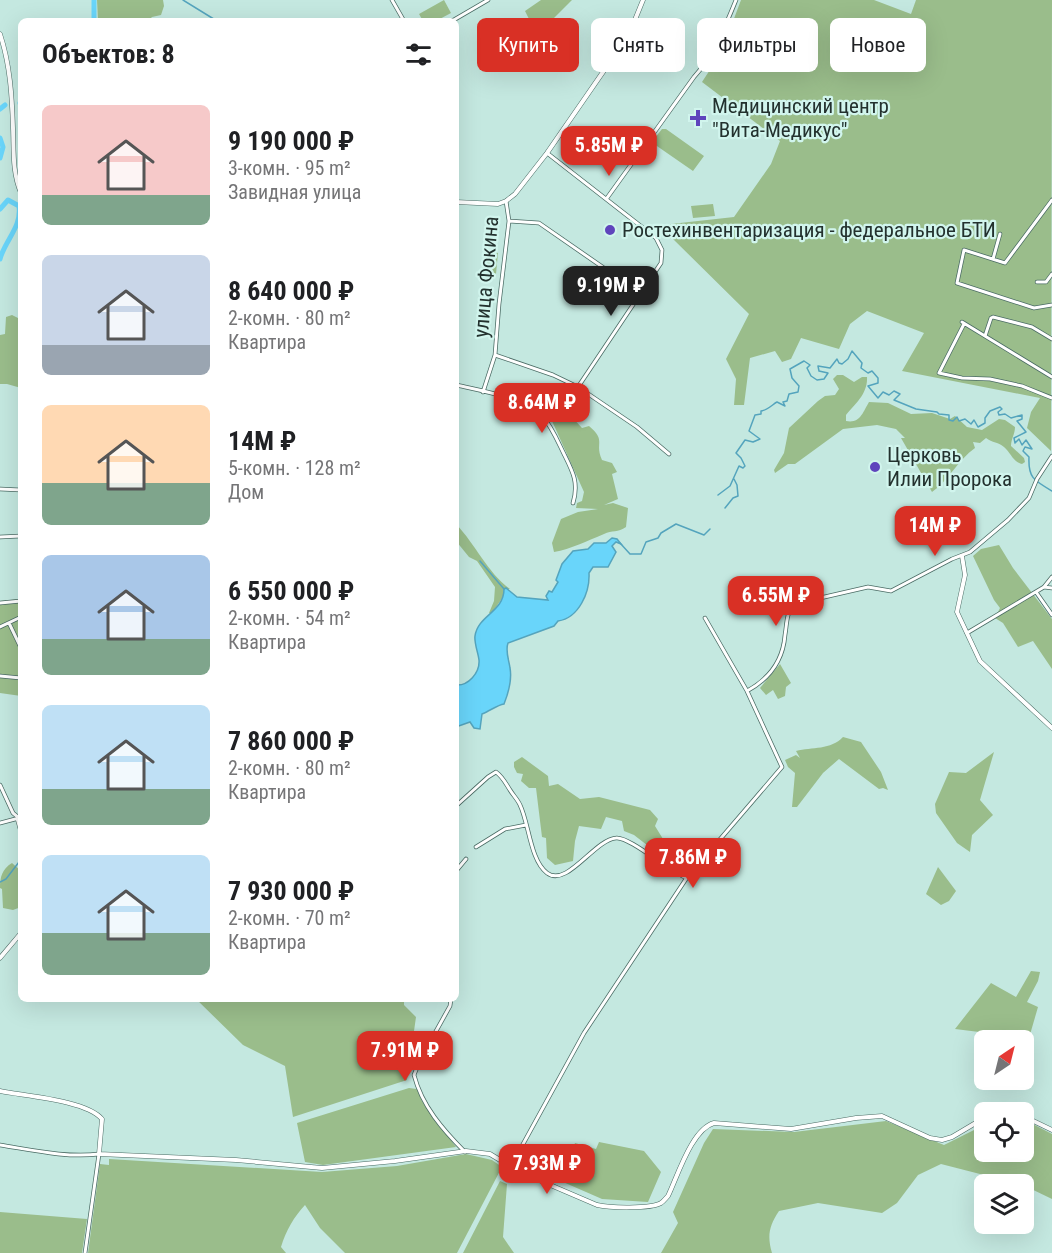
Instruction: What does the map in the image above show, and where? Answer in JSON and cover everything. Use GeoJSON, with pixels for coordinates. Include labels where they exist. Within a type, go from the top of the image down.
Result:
{"type":"FeatureCollection","features":[{"type":"Feature","properties":{"kind":"street"},"geometry":{"type":"LineString","coordinates":[[392,0],[402,18]]}},
{"type":"Feature","properties":{"kind":"street"},"geometry":{"type":"LineString","coordinates":[[457,18],[488,0]]}},
{"type":"Feature","properties":{"kind":"street"},"geometry":{"type":"LineString","coordinates":[[459,201],[484,204],[506,201],[515,194],[547,153],[628,36],[643,0]]}},
{"type":"Feature","properties":{"kind":"street"},"geometry":{"type":"LineString","coordinates":[[607,198],[712,54],[736,0]]}},
{"type":"Feature","properties":{"kind":"street"},"geometry":{"type":"LineString","coordinates":[[0,34],[8,60],[13,159],[18,181]]}},
{"type":"Feature","properties":{"kind":"street"},"geometry":{"type":"LineString","coordinates":[[547,153],[656,238],[662,250],[660,263],[578,387]]}},
{"type":"Feature","properties":{"kind":"street","name":"улица Фокина"},"geometry":{"type":"LineString","coordinates":[[483,392],[495,355],[509,221],[506,201]]}},
{"type":"Feature","properties":{"kind":"street"},"geometry":{"type":"LineString","coordinates":[[1052,201],[1005,263],[964,250],[957,283],[1034,308],[1052,305]]}},
{"type":"Feature","properties":{"kind":"street"},"geometry":{"type":"LineString","coordinates":[[509,221],[539,223],[640,293]]}},
{"type":"Feature","properties":{"kind":"street"},"geometry":{"type":"LineString","coordinates":[[993,259],[1000,234]]}},
{"type":"Feature","properties":{"kind":"street"},"geometry":{"type":"LineString","coordinates":[[1037,282],[1046,282],[1052,274]]}},
{"type":"Feature","properties":{"kind":"street"},"geometry":{"type":"LineString","coordinates":[[985,336],[993,317],[1032,327],[1052,339]]}},
{"type":"Feature","properties":{"kind":"street"},"geometry":{"type":"LineString","coordinates":[[1052,377],[963,323],[939,373],[962,378],[990,379],[1022,386],[1052,398]]}},
{"type":"Feature","properties":{"kind":"street"},"geometry":{"type":"LineString","coordinates":[[495,355],[553,375],[578,387],[637,427],[669,454]]}},
{"type":"Feature","properties":{"kind":"street"},"geometry":{"type":"LineString","coordinates":[[459,386],[532,408],[543,416],[564,453],[576,483],[573,503]]}},
{"type":"Feature","properties":{"kind":"street"},"geometry":{"type":"LineString","coordinates":[[747,691],[765,680],[781,657],[787,614],[794,604],[868,587],[891,591],[962,556],[978,546],[1029,498],[1034,484],[1052,456]]}},
{"type":"Feature","properties":{"kind":"street"},"geometry":{"type":"LineString","coordinates":[[0,489],[18,490]]}},
{"type":"Feature","properties":{"kind":"street"},"geometry":{"type":"LineString","coordinates":[[0,537],[18,536]]}},
{"type":"Feature","properties":{"kind":"street"},"geometry":{"type":"LineString","coordinates":[[962,556],[965,576],[957,612],[980,661],[1052,728]]}},
{"type":"Feature","properties":{"kind":"street"},"geometry":{"type":"LineString","coordinates":[[967,633],[1044,587],[1052,576]]}},
{"type":"Feature","properties":{"kind":"street"},"geometry":{"type":"LineString","coordinates":[[1044,587],[1052,588]]}},
{"type":"Feature","properties":{"kind":"street"},"geometry":{"type":"LineString","coordinates":[[1036,592],[1052,615]]}},
{"type":"Feature","properties":{"kind":"street"},"geometry":{"type":"LineString","coordinates":[[0,603],[18,601]]}},
{"type":"Feature","properties":{"kind":"street"},"geometry":{"type":"LineString","coordinates":[[511,1166],[584,1033],[687,878],[782,767],[747,691],[705,618]]}},
{"type":"Feature","properties":{"kind":"street"},"geometry":{"type":"LineString","coordinates":[[0,627],[18,619]]}},
{"type":"Feature","properties":{"kind":"street"},"geometry":{"type":"LineString","coordinates":[[9,623],[18,642]]}},
{"type":"Feature","properties":{"kind":"street"},"geometry":{"type":"LineString","coordinates":[[0,675],[18,678]]}},
{"type":"Feature","properties":{"kind":"street"},"geometry":{"type":"LineString","coordinates":[[459,803],[496,772],[520,804],[541,866],[552,876],[565,874],[603,843],[618,838],[629,841],[656,861],[687,878]]}},
{"type":"Feature","properties":{"kind":"street"},"geometry":{"type":"LineString","coordinates":[[0,785],[13,813],[18,816]]}},
{"type":"Feature","properties":{"kind":"street"},"geometry":{"type":"LineString","coordinates":[[0,823],[18,818]]}},
{"type":"Feature","properties":{"kind":"street"},"geometry":{"type":"LineString","coordinates":[[476,847],[505,829],[526,825]]}},
{"type":"Feature","properties":{"kind":"street"},"geometry":{"type":"LineString","coordinates":[[459,867],[466,859]]}},
{"type":"Feature","properties":{"kind":"street"},"geometry":{"type":"LineString","coordinates":[[0,958],[18,937]]}},
{"type":"Feature","properties":{"kind":"street"},"geometry":{"type":"LineString","coordinates":[[451,1002],[414,1075],[426,1106],[444,1131],[465,1152]]}},
{"type":"Feature","properties":{"kind":"street"},"geometry":{"type":"LineString","coordinates":[[0,1091],[63,1102],[100,1115],[102,1119],[99,1154],[85,1253]]}},
{"type":"Feature","properties":{"kind":"street"},"geometry":{"type":"LineString","coordinates":[[0,1145],[44,1152],[236,1160],[322,1168],[465,1152],[490,1154],[597,1205],[607,1207],[654,1205],[663,1202],[668,1196],[696,1135],[708,1125],[791,1129],[882,1116],[930,1138],[942,1140],[952,1137],[974,1124]]}},
{"type":"Feature","properties":{"kind":"street"},"geometry":{"type":"LineString","coordinates":[[1034,1121],[1052,1130]]}},
{"type":"Feature","properties":{"kind":"green space"},"geometry":{"type":"Polygon","coordinates":[[[97,0],[163,0],[161,15],[151,18],[98,18],[97,0]]]}},
{"type":"Feature","properties":{"kind":"green space"},"geometry":{"type":"Polygon","coordinates":[[[444,0],[451,13],[442,18],[421,18],[419,14],[444,0]]]}},
{"type":"Feature","properties":{"kind":"green space"},"geometry":{"type":"Polygon","coordinates":[[[541,0],[572,0],[554,18],[528,18],[525,11],[541,0]]]}},
{"type":"Feature","properties":{"kind":"green space"},"geometry":{"type":"Polygon","coordinates":[[[741,0],[874,0],[911,14],[916,0],[1052,0],[1051,451],[1027,428],[1031,412],[1040,398],[902,371],[924,333],[867,311],[850,324],[839,349],[801,338],[791,359],[782,362],[775,351],[750,358],[744,405],[734,405],[736,379],[726,359],[749,314],[673,239],[665,238],[666,231],[671,224],[734,217],[771,164],[780,141],[702,82],[709,72],[818,72],[818,18],[734,18],[741,0]]]}},
{"type":"Feature","properties":{"kind":"green space"},"geometry":{"type":"Polygon","coordinates":[[[662,129],[666,129],[704,156],[693,171],[654,144],[654,139],[662,129]]]}},
{"type":"Feature","properties":{"kind":"green space"},"geometry":{"type":"Polygon","coordinates":[[[713,204],[715,216],[693,218],[691,206],[713,204]]]}},
{"type":"Feature","properties":{"kind":"green space"},"geometry":{"type":"Polygon","coordinates":[[[484,250],[498,253],[496,274],[482,273],[484,250]]]}},
{"type":"Feature","properties":{"kind":"green space"},"geometry":{"type":"Polygon","coordinates":[[[12,315],[18,318],[18,387],[0,384],[0,335],[5,334],[6,317],[12,315]]]}},
{"type":"Feature","properties":{"kind":"green space"},"geometry":{"type":"Polygon","coordinates":[[[837,375],[843,375],[854,382],[867,377],[863,394],[846,415],[846,421],[858,419],[869,402],[888,403],[911,414],[932,413],[950,419],[955,416],[967,427],[982,430],[999,419],[1005,420],[1015,427],[1011,446],[1024,458],[1025,462],[1019,463],[1002,445],[986,438],[980,443],[973,442],[975,448],[932,492],[901,438],[905,438],[896,429],[877,425],[843,429],[795,464],[788,464],[775,473],[774,470],[784,453],[789,428],[818,401],[825,396],[835,395],[839,389],[833,379],[837,375]]]}},
{"type":"Feature","properties":{"kind":"green space"},"geometry":{"type":"Polygon","coordinates":[[[556,414],[571,416],[582,428],[589,426],[598,435],[602,460],[612,463],[617,472],[612,474],[618,499],[604,505],[613,503],[628,508],[626,527],[623,529],[554,552],[552,543],[561,519],[578,512],[598,509],[576,508],[577,503],[582,501],[584,492],[552,421],[556,414]]]}},
{"type":"Feature","properties":{"kind":"green space"},"geometry":{"type":"Polygon","coordinates":[[[459,528],[495,575],[510,589],[504,589],[503,597],[492,613],[489,613],[494,601],[495,587],[477,561],[469,557],[459,545],[459,528]]]}},
{"type":"Feature","properties":{"kind":"green space"},"geometry":{"type":"Polygon","coordinates":[[[999,545],[1013,568],[1052,619],[1052,669],[1033,641],[1018,647],[1003,623],[995,618],[1000,608],[973,556],[981,549],[999,545]]]}},
{"type":"Feature","properties":{"kind":"green space"},"geometry":{"type":"Polygon","coordinates":[[[18,599],[18,696],[0,693],[0,601],[18,599]]]}},
{"type":"Feature","properties":{"kind":"green space"},"geometry":{"type":"Polygon","coordinates":[[[780,664],[791,683],[786,687],[785,696],[778,699],[773,690],[766,695],[760,688],[780,664]]]}},
{"type":"Feature","properties":{"kind":"green space"},"geometry":{"type":"Polygon","coordinates":[[[843,737],[861,742],[881,772],[888,790],[879,789],[839,759],[823,773],[797,807],[792,807],[795,773],[788,767],[785,760],[796,755],[800,758],[796,751],[827,746],[843,737]]]}},
{"type":"Feature","properties":{"kind":"green space"},"geometry":{"type":"Polygon","coordinates":[[[994,752],[980,800],[993,815],[972,835],[970,852],[957,843],[936,813],[935,804],[949,772],[966,773],[994,752]]]}},
{"type":"Feature","properties":{"kind":"green space"},"geometry":{"type":"Polygon","coordinates":[[[522,757],[548,776],[549,786],[558,784],[580,799],[599,797],[650,810],[658,819],[655,826],[671,852],[680,855],[692,868],[689,873],[683,873],[634,835],[624,831],[622,821],[606,817],[601,829],[579,826],[573,861],[555,865],[547,858],[546,838],[542,837],[536,788],[529,788],[521,781],[523,774],[517,773],[514,767],[514,762],[522,757]]]}},
{"type":"Feature","properties":{"kind":"green space"},"geometry":{"type":"Polygon","coordinates":[[[12,863],[18,868],[18,908],[13,910],[3,908],[0,880],[6,868],[12,863]]]}},
{"type":"Feature","properties":{"kind":"green space"},"geometry":{"type":"Polygon","coordinates":[[[938,867],[956,891],[949,901],[941,905],[926,894],[938,867]]]}},
{"type":"Feature","properties":{"kind":"green space"},"geometry":{"type":"Polygon","coordinates":[[[1031,971],[1040,972],[1027,1002],[1038,1007],[1031,1030],[974,1031],[955,1029],[991,983],[1016,997],[1031,971]]]}},
{"type":"Feature","properties":{"kind":"green space"},"geometry":{"type":"Polygon","coordinates":[[[199,1002],[404,1002],[404,1005],[416,1017],[407,1080],[293,1117],[285,1066],[243,1045],[199,1002]]]}},
{"type":"Feature","properties":{"kind":"green space"},"geometry":{"type":"Polygon","coordinates":[[[409,1088],[417,1089],[422,1101],[456,1147],[323,1165],[305,1162],[297,1123],[409,1088]]]}},
{"type":"Feature","properties":{"kind":"green space"},"geometry":{"type":"Polygon","coordinates":[[[886,1121],[944,1145],[974,1130],[974,1162],[1034,1162],[1034,1125],[1052,1134],[1052,1199],[1034,1190],[1034,1174],[980,1174],[941,1164],[918,1175],[897,1203],[882,1213],[818,1203],[779,1211],[770,1231],[772,1253],[661,1253],[678,1223],[673,1212],[704,1143],[713,1129],[794,1132],[886,1121]]]}},
{"type":"Feature","properties":{"kind":"green space"},"geometry":{"type":"Polygon","coordinates":[[[599,1142],[644,1151],[661,1172],[648,1202],[602,1199],[547,1175],[568,1164],[575,1143],[596,1149],[599,1142]]]}},
{"type":"Feature","properties":{"kind":"green space"},"geometry":{"type":"Polygon","coordinates":[[[466,1154],[492,1160],[502,1167],[457,1253],[345,1253],[320,1228],[305,1205],[285,1235],[281,1247],[286,1253],[88,1253],[100,1164],[109,1165],[109,1159],[322,1172],[397,1166],[466,1154]]]}},
{"type":"Feature","properties":{"kind":"green space"},"geometry":{"type":"Polygon","coordinates":[[[500,1181],[507,1184],[503,1237],[514,1253],[463,1253],[500,1181]]]}},
{"type":"Feature","properties":{"kind":"green space"},"geometry":{"type":"Polygon","coordinates":[[[0,1212],[87,1219],[82,1253],[0,1253],[0,1212]]]}},
{"type":"Feature","properties":{"kind":"water"},"geometry":{"type":"Polygon","coordinates":[[[612,538],[617,539],[621,544],[616,542],[612,546],[616,552],[608,567],[593,567],[589,573],[588,588],[577,610],[572,615],[558,621],[554,626],[508,643],[510,677],[504,704],[482,714],[480,729],[474,728],[470,722],[459,726],[459,685],[469,681],[478,670],[479,665],[475,639],[477,629],[500,603],[504,589],[506,588],[517,597],[548,600],[546,596],[549,591],[552,592],[558,582],[556,580],[562,564],[573,551],[588,549],[594,543],[606,543],[612,538]]]}},
{"type":"Feature","properties":{"kind":"waterway"},"geometry":{"type":"LineString","coordinates":[[94,0],[94,18]]}},
{"type":"Feature","properties":{"kind":"waterway"},"geometry":{"type":"LineString","coordinates":[[183,0],[212,18]]}},
{"type":"Feature","properties":{"kind":"waterway"},"geometry":{"type":"LineString","coordinates":[[0,109],[5,105]]}},
{"type":"Feature","properties":{"kind":"waterway"},"geometry":{"type":"LineString","coordinates":[[0,138],[3,147],[0,158]]}},
{"type":"Feature","properties":{"kind":"waterway"},"geometry":{"type":"LineString","coordinates":[[0,209],[8,200],[18,205]]}},
{"type":"Feature","properties":{"kind":"waterway"},"geometry":{"type":"LineString","coordinates":[[0,259],[18,220]]}},
{"type":"Feature","properties":{"kind":"waterway"},"geometry":{"type":"LineString","coordinates":[[718,495],[730,486],[739,466],[743,468],[745,466],[736,453],[745,440],[753,442],[760,439],[749,431],[755,415],[761,414],[761,411],[777,402],[785,406],[783,402],[787,401],[789,394],[798,392],[799,386],[792,378],[790,369],[804,361],[810,365],[807,368],[811,376],[817,380],[824,379],[828,373],[819,371],[818,366],[830,368],[837,359],[842,364],[852,351],[862,363],[861,368],[868,373],[872,371],[878,378],[878,383],[868,386],[878,398],[883,392],[889,395],[894,391],[900,394],[894,400],[916,409],[949,415],[949,420],[953,421],[957,417],[959,421],[965,419],[971,424],[974,420],[978,427],[985,423],[985,418],[990,411],[1000,407],[1002,409],[998,412],[999,415],[1005,414],[1011,418],[1022,415],[1022,419],[1017,421],[1026,432],[1014,438],[1015,443],[1019,439],[1022,445],[1026,440],[1032,449],[1025,447],[1023,451],[1029,457],[1031,474],[1036,481],[1052,491]]}},
{"type":"Feature","properties":{"kind":"waterway"},"geometry":{"type":"LineString","coordinates":[[725,508],[733,498],[738,496],[734,479]]}},
{"type":"Feature","properties":{"kind":"waterway"},"geometry":{"type":"LineString","coordinates":[[620,543],[630,554],[641,554],[646,542],[658,538],[661,533],[676,524],[704,535],[710,529]]}},
{"type":"Feature","properties":{"kind":"waterway"},"geometry":{"type":"LineString","coordinates":[[480,561],[504,589]]}},
{"type":"Feature","properties":{"kind":"waterway"},"geometry":{"type":"LineString","coordinates":[[0,882],[6,879],[18,863]]}},
{"type":"Feature","properties":{"kind":"place","name":"Медицинский центр \"Вита-Медикус\""},"geometry":{"type":"Point","coordinates":[698,118]}},
{"type":"Feature","properties":{"kind":"place","name":"Ростехинвентаризация - федеральное БТИ"},"geometry":{"type":"Point","coordinates":[610,230]}},
{"type":"Feature","properties":{"kind":"place","name":"Церковь Илии Пророка"},"geometry":{"type":"Point","coordinates":[875,467]}}]}
